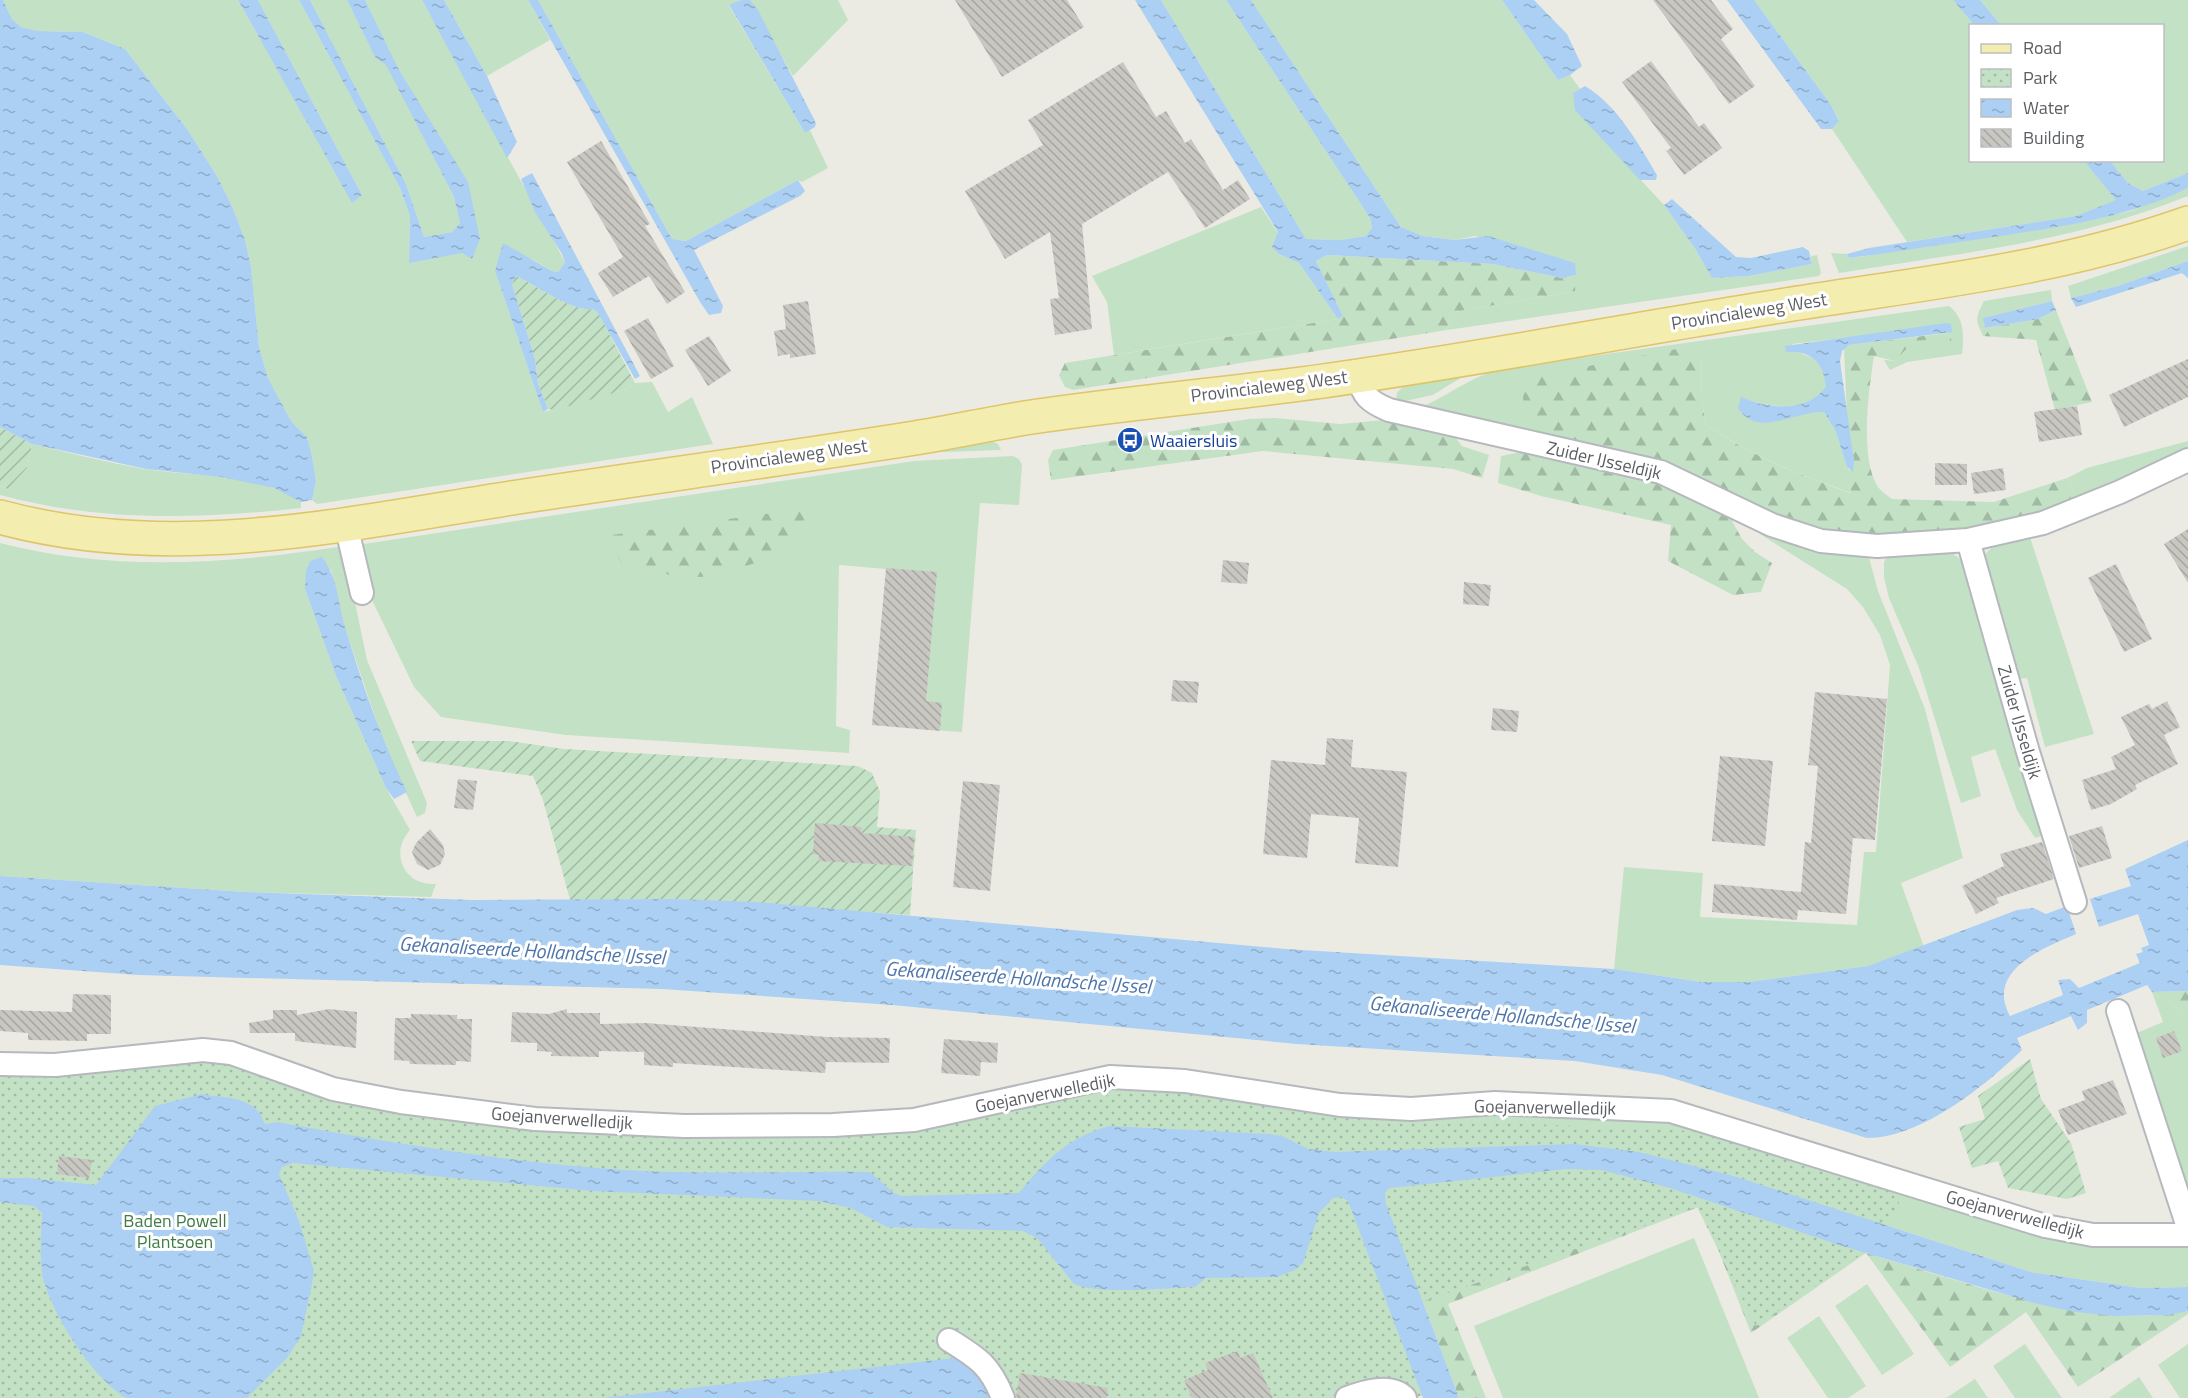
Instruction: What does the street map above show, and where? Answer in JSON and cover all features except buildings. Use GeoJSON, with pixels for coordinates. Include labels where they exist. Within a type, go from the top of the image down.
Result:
{"type":"FeatureCollection","features":[{"type":"Feature","properties":{"kind":"main road","name":"Provincialeweg West"},"geometry":{"type":"LineString","coordinates":[[0,518],[41,529],[95,537],[152,540],[232,538],[346,525],[914,438],[1020,419],[1358,375],[1781,305],[1962,279],[2080,257],[2139,241],[2188,223]]}},
{"type":"Feature","properties":{"kind":"street","name":"Zuider IJsseldijk"},"geometry":{"type":"LineString","coordinates":[[1358,375],[1361,393],[1373,403],[1389,410],[1661,472],[1772,525],[1821,541],[1877,546],[1968,540],[2043,523],[2120,492],[2188,460]]}},
{"type":"Feature","properties":{"kind":"street"},"geometry":{"type":"LineString","coordinates":[[346,525],[362,593]]}},
{"type":"Feature","properties":{"kind":"street","name":"Zuider IJsseldijk"},"geometry":{"type":"LineString","coordinates":[[1968,540],[2028,752],[2075,902]]}},
{"type":"Feature","properties":{"kind":"street"},"geometry":{"type":"LineString","coordinates":[[2118,1011],[2188,1227]]}},
{"type":"Feature","properties":{"kind":"street","name":"Goejanverwelledijk"},"geometry":{"type":"LineString","coordinates":[[0,1064],[55,1065],[203,1050],[231,1053],[333,1089],[401,1102],[535,1119],[684,1126],[833,1125],[914,1120],[1110,1077],[1185,1081],[1340,1105],[1411,1108],[1495,1103],[1671,1111],[2045,1226],[2093,1235],[2188,1235]]}},
{"type":"Feature","properties":{"kind":"street"},"geometry":{"type":"LineString","coordinates":[[949,1340],[980,1359],[993,1374],[1004,1398]]}},
{"type":"Feature","properties":{"kind":"street"},"geometry":{"type":"LineString","coordinates":[[1347,1398],[1366,1391],[1383,1390],[1401,1394],[1405,1398]]}},
{"type":"Feature","properties":{"kind":"green space"},"geometry":{"type":"Polygon","coordinates":[[[3,0],[238,0],[352,202],[362,195],[258,0],[299,0],[400,188],[410,216],[409,263],[480,239],[365,0],[422,0],[565,262],[558,272],[532,259],[495,271],[543,412],[627,389],[635,383],[652,382],[668,412],[692,397],[713,444],[317,504],[312,500],[316,481],[307,437],[291,421],[268,378],[259,347],[251,267],[245,240],[217,176],[187,129],[125,49],[83,32],[38,31],[21,27],[12,19],[3,0]]]}},
{"type":"Feature","properties":{"kind":"green space"},"geometry":{"type":"Polygon","coordinates":[[[310,0],[347,0],[375,56],[386,64],[454,197],[460,223],[452,232],[424,237],[406,184],[310,0]]]}},
{"type":"Feature","properties":{"kind":"green space"},"geometry":{"type":"Polygon","coordinates":[[[444,0],[528,0],[550,40],[487,76],[444,0]]]}},
{"type":"Feature","properties":{"kind":"green space"},"geometry":{"type":"Polygon","coordinates":[[[538,0],[741,0],[729,6],[805,133],[810,130],[828,168],[802,182],[798,180],[686,241],[672,239],[538,0]]]}},
{"type":"Feature","properties":{"kind":"green space"},"geometry":{"type":"Polygon","coordinates":[[[750,0],[838,0],[848,20],[793,76],[750,0]]]}},
{"type":"Feature","properties":{"kind":"green space"},"geometry":{"type":"Polygon","coordinates":[[[1161,0],[1226,0],[1370,218],[1372,229],[1366,236],[1340,240],[1306,239],[1161,0]]]}},
{"type":"Feature","properties":{"kind":"green space"},"geometry":{"type":"Polygon","coordinates":[[[1251,0],[1502,0],[1558,80],[1570,75],[1580,89],[1573,93],[1576,110],[1664,205],[1694,247],[1712,278],[1749,276],[1812,264],[1811,256],[1817,255],[1821,273],[1819,276],[1447,330],[1455,312],[1575,291],[1575,263],[1475,236],[1456,240],[1423,236],[1401,227],[1251,0]]]}},
{"type":"Feature","properties":{"kind":"green space"},"geometry":{"type":"Polygon","coordinates":[[[1754,0],[1953,0],[1973,24],[1969,24],[1969,162],[2085,162],[2117,200],[2076,216],[1907,242],[1832,129],[1839,120],[1831,105],[1754,0]]]}},
{"type":"Feature","properties":{"kind":"green space"},"geometry":{"type":"Polygon","coordinates":[[[1980,0],[2188,0],[2188,173],[2143,191],[2128,183],[2111,162],[2164,162],[2164,24],[2000,24],[1980,0]]]}},
{"type":"Feature","properties":{"kind":"green space"},"geometry":{"type":"Polygon","coordinates":[[[2188,188],[2188,196],[2146,211],[2060,235],[2016,244],[1839,273],[1831,253],[1847,254],[1849,258],[1859,257],[2091,220],[2131,211],[2188,188]]]}},
{"type":"Feature","properties":{"kind":"green space"},"geometry":{"type":"Polygon","coordinates":[[[1261,207],[1278,233],[1279,254],[1299,263],[1338,319],[1114,355],[1107,302],[1092,276],[1261,207]]]}},
{"type":"Feature","properties":{"kind":"green space"},"geometry":{"type":"Polygon","coordinates":[[[2188,246],[2188,261],[2118,286],[2071,298],[2068,286],[2188,246]]]}},
{"type":"Feature","properties":{"kind":"green space"},"geometry":{"type":"Polygon","coordinates":[[[1327,255],[1493,264],[1562,278],[1576,275],[1575,291],[1455,312],[1447,330],[1073,390],[1065,387],[1059,375],[1065,363],[1338,319],[1343,316],[1316,261],[1327,255]]]}},
{"type":"Feature","properties":{"kind":"green space"},"geometry":{"type":"Polygon","coordinates":[[[516,276],[554,297],[575,306],[593,309],[599,314],[635,383],[627,389],[555,410],[548,409],[538,384],[535,359],[512,284],[516,276]]]}},
{"type":"Feature","properties":{"kind":"green space"},"geometry":{"type":"Polygon","coordinates":[[[2051,290],[2052,301],[1984,318],[1985,328],[1980,329],[1977,318],[1984,301],[2051,290]]]}},
{"type":"Feature","properties":{"kind":"green space"},"geometry":{"type":"Polygon","coordinates":[[[1949,306],[1961,322],[1962,354],[1907,362],[1890,370],[1884,360],[1895,361],[1907,345],[1920,340],[1953,343],[1948,333],[1900,331],[1792,344],[1803,354],[1818,361],[1827,387],[1818,396],[1798,405],[1775,406],[1741,398],[1770,422],[1811,412],[1824,412],[1836,432],[1850,471],[1852,493],[1777,464],[1740,446],[1706,425],[1702,403],[1701,351],[1550,436],[1424,409],[1424,406],[1474,379],[1506,368],[1949,306]]]}},
{"type":"Feature","properties":{"kind":"green space"},"geometry":{"type":"Polygon","coordinates":[[[2056,310],[2092,402],[2055,410],[2036,340],[1983,336],[1980,329],[2038,319],[2056,310]]]}},
{"type":"Feature","properties":{"kind":"green space"},"geometry":{"type":"Polygon","coordinates":[[[1948,333],[1953,343],[1948,348],[1930,341],[1918,341],[1907,348],[1895,361],[1874,356],[1868,404],[1867,441],[1872,474],[1878,487],[1892,499],[1994,502],[2067,478],[2078,502],[2032,519],[1917,538],[1829,535],[1550,436],[1530,420],[1524,407],[1526,382],[1537,376],[1692,346],[1701,351],[1702,403],[1706,425],[1776,464],[1851,493],[1850,471],[1854,461],[1847,415],[1844,349],[1849,345],[1948,333]]]}},
{"type":"Feature","properties":{"kind":"green space"},"geometry":{"type":"Polygon","coordinates":[[[1475,369],[1433,395],[1396,403],[1397,393],[1405,384],[1475,369]]]}},
{"type":"Feature","properties":{"kind":"green space"},"geometry":{"type":"Polygon","coordinates":[[[1275,418],[1340,424],[1384,420],[1455,437],[1462,446],[1489,455],[1482,478],[1453,469],[1263,451],[1051,480],[1048,460],[1053,450],[1249,419],[1275,418]]]}},
{"type":"Feature","properties":{"kind":"green space"},"geometry":{"type":"Polygon","coordinates":[[[0,427],[32,444],[27,468],[8,489],[0,486],[0,427]]]}},
{"type":"Feature","properties":{"kind":"green space"},"geometry":{"type":"Polygon","coordinates":[[[989,440],[998,444],[1001,450],[917,453],[989,440]]]}},
{"type":"Feature","properties":{"kind":"green space"},"geometry":{"type":"Polygon","coordinates":[[[2188,441],[2188,452],[2078,502],[2067,478],[2087,468],[2188,441]]]}},
{"type":"Feature","properties":{"kind":"green space"},"geometry":{"type":"Polygon","coordinates":[[[32,444],[144,469],[245,480],[284,492],[301,502],[301,508],[263,512],[150,516],[75,510],[0,495],[0,486],[8,489],[27,468],[32,444]]]}},
{"type":"Feature","properties":{"kind":"green space"},"geometry":{"type":"Polygon","coordinates":[[[1542,448],[1639,473],[1726,510],[1742,539],[1755,552],[1772,563],[1761,592],[1733,595],[1668,561],[1671,525],[1541,496],[1498,483],[1501,456],[1542,448]]]}},
{"type":"Feature","properties":{"kind":"green space"},"geometry":{"type":"Polygon","coordinates":[[[1013,456],[1019,459],[1022,465],[1019,505],[980,503],[962,732],[919,729],[933,573],[839,565],[836,726],[850,730],[849,753],[566,735],[441,717],[414,687],[371,598],[358,548],[364,544],[914,461],[1013,456]]]}},
{"type":"Feature","properties":{"kind":"green space"},"geometry":{"type":"Polygon","coordinates":[[[838,504],[776,556],[716,576],[678,578],[648,567],[625,568],[613,549],[612,535],[838,504]]]}},
{"type":"Feature","properties":{"kind":"green space"},"geometry":{"type":"Polygon","coordinates":[[[1760,531],[1868,554],[1878,591],[1925,709],[1963,858],[1901,883],[1924,947],[1868,966],[1748,982],[1702,982],[1614,969],[1624,867],[1703,873],[1700,917],[1857,925],[1864,852],[1876,852],[1890,665],[1880,635],[1863,607],[1847,589],[1760,534],[1760,531]]]}},
{"type":"Feature","properties":{"kind":"green space"},"geometry":{"type":"Polygon","coordinates":[[[2028,531],[2094,734],[2045,747],[2027,678],[2011,680],[1983,556],[1998,542],[2028,531]]]}},
{"type":"Feature","properties":{"kind":"green space"},"geometry":{"type":"Polygon","coordinates":[[[0,543],[84,558],[169,562],[254,558],[338,547],[347,564],[367,660],[427,803],[425,813],[417,817],[386,749],[344,625],[331,569],[305,589],[336,676],[386,788],[410,830],[401,848],[403,866],[415,880],[436,884],[431,897],[246,892],[0,876],[0,543]]]}},
{"type":"Feature","properties":{"kind":"green space"},"geometry":{"type":"Polygon","coordinates":[[[1946,549],[1963,561],[2047,834],[2035,838],[2017,810],[1995,749],[1971,757],[1981,796],[1961,803],[1919,668],[1889,598],[1884,578],[1884,562],[1887,556],[1946,549]]]}},
{"type":"Feature","properties":{"kind":"green space"},"geometry":{"type":"Polygon","coordinates":[[[411,741],[509,741],[564,749],[858,766],[872,773],[880,792],[877,827],[916,830],[910,915],[675,899],[570,900],[543,800],[533,776],[420,761],[411,741]]]}},
{"type":"Feature","properties":{"kind":"green space"},"geometry":{"type":"Polygon","coordinates":[[[2188,991],[2188,1015],[2152,992],[2188,991]]]}},
{"type":"Feature","properties":{"kind":"green space"},"geometry":{"type":"Polygon","coordinates":[[[2152,992],[2188,1015],[2188,1200],[2132,1035],[2163,1022],[2152,992]]]}},
{"type":"Feature","properties":{"kind":"green space"},"geometry":{"type":"Polygon","coordinates":[[[2030,1059],[2041,1099],[2071,1143],[2086,1193],[2067,1199],[2008,1188],[1998,1161],[1972,1168],[1959,1127],[1985,1119],[1978,1096],[2030,1059]]]}},
{"type":"Feature","properties":{"kind":"green space","name":"Baden Powell Plantsoen"},"geometry":{"type":"Polygon","coordinates":[[[149,1061],[227,1062],[335,1097],[682,1132],[973,1114],[1061,1100],[1183,1088],[1411,1119],[1713,1132],[1902,1196],[1881,1241],[1756,1326],[1697,1207],[1410,1306],[1433,1391],[1415,1398],[0,1398],[0,1074],[149,1061]]]}},
{"type":"Feature","properties":{"kind":"green space"},"geometry":{"type":"Polygon","coordinates":[[[1132,1087],[1635,1111],[2000,1215],[2188,1241],[2188,1287],[2141,1288],[2031,1272],[1738,1177],[1019,1193],[597,1135],[1068,1097],[1132,1087]]]}},
{"type":"Feature","properties":{"kind":"green space"},"geometry":{"type":"Polygon","coordinates":[[[1567,1169],[1602,1170],[1634,1177],[1831,1242],[2030,1301],[2092,1313],[2124,1316],[2188,1311],[2188,1314],[2078,1387],[2026,1312],[1950,1367],[1866,1253],[1751,1333],[1701,1206],[1448,1304],[1486,1398],[1459,1398],[1386,1204],[1385,1193],[1388,1188],[1567,1169]]]}},
{"type":"Feature","properties":{"kind":"green space"},"geometry":{"type":"Polygon","coordinates":[[[1694,1238],[1759,1398],[1503,1398],[1474,1326],[1694,1238]]]}},
{"type":"Feature","properties":{"kind":"green space"},"geometry":{"type":"Polygon","coordinates":[[[1867,1284],[1914,1354],[1882,1375],[1835,1306],[1867,1284]]]}},
{"type":"Feature","properties":{"kind":"green space"},"geometry":{"type":"Polygon","coordinates":[[[1819,1316],[1866,1386],[1848,1398],[1828,1398],[1787,1338],[1819,1316]]]}},
{"type":"Feature","properties":{"kind":"green space"},"geometry":{"type":"Polygon","coordinates":[[[2025,1344],[2062,1398],[2015,1398],[1993,1366],[2025,1344]]]}},
{"type":"Feature","properties":{"kind":"green space"},"geometry":{"type":"Polygon","coordinates":[[[2188,1344],[2188,1398],[2180,1398],[2158,1365],[2188,1344]]]}},
{"type":"Feature","properties":{"kind":"green space"},"geometry":{"type":"Polygon","coordinates":[[[2139,1377],[2153,1398],[2109,1398],[2139,1377]]]}},
{"type":"Feature","properties":{"kind":"green space"},"geometry":{"type":"Polygon","coordinates":[[[1975,1379],[1988,1398],[1946,1398],[1975,1379]]]}},
{"type":"Feature","properties":{"kind":"water"},"geometry":{"type":"Polygon","coordinates":[[[0,0],[3,0],[12,19],[21,27],[38,31],[83,32],[125,49],[187,129],[217,176],[245,240],[251,267],[259,347],[268,378],[291,421],[307,437],[316,481],[312,500],[301,502],[274,488],[221,477],[146,469],[32,444],[0,427],[0,0]]]}},
{"type":"Feature","properties":{"kind":"water"},"geometry":{"type":"Polygon","coordinates":[[[238,0],[258,0],[362,195],[352,203],[238,0]]]}},
{"type":"Feature","properties":{"kind":"water"},"geometry":{"type":"Polygon","coordinates":[[[299,0],[310,0],[406,184],[424,237],[452,232],[460,223],[454,197],[386,65],[375,57],[347,0],[365,0],[399,70],[468,182],[480,239],[472,259],[462,253],[409,263],[410,216],[400,188],[299,0]]]}},
{"type":"Feature","properties":{"kind":"water"},"geometry":{"type":"Polygon","coordinates":[[[422,0],[444,0],[487,76],[517,142],[507,158],[422,0]]]}},
{"type":"Feature","properties":{"kind":"water"},"geometry":{"type":"Polygon","coordinates":[[[528,0],[538,0],[672,239],[686,241],[798,180],[805,191],[800,196],[694,250],[723,306],[721,313],[709,315],[700,302],[528,0]]]}},
{"type":"Feature","properties":{"kind":"water"},"geometry":{"type":"Polygon","coordinates":[[[741,0],[750,0],[758,10],[816,123],[815,127],[805,133],[729,5],[741,0]]]}},
{"type":"Feature","properties":{"kind":"water"},"geometry":{"type":"Polygon","coordinates":[[[1135,0],[1161,0],[1306,239],[1340,240],[1366,236],[1372,228],[1370,218],[1226,0],[1251,0],[1401,227],[1423,236],[1455,240],[1488,236],[1575,263],[1576,275],[1562,278],[1493,264],[1327,255],[1316,261],[1343,316],[1338,319],[1299,263],[1279,254],[1272,247],[1278,232],[1135,0]]]}},
{"type":"Feature","properties":{"kind":"water"},"geometry":{"type":"Polygon","coordinates":[[[1502,0],[1534,0],[1567,34],[1582,66],[1558,80],[1502,0]]]}},
{"type":"Feature","properties":{"kind":"water"},"geometry":{"type":"Polygon","coordinates":[[[1727,0],[1754,0],[1831,105],[1839,121],[1832,129],[1821,129],[1727,0]]]}},
{"type":"Feature","properties":{"kind":"water"},"geometry":{"type":"Polygon","coordinates":[[[1953,0],[1980,0],[2000,24],[1973,24],[1953,0]]]}},
{"type":"Feature","properties":{"kind":"water"},"geometry":{"type":"Polygon","coordinates":[[[1585,86],[1597,94],[1617,114],[1657,175],[1656,180],[1640,180],[1575,110],[1573,93],[1585,86]]]}},
{"type":"Feature","properties":{"kind":"water"},"geometry":{"type":"Polygon","coordinates":[[[2085,162],[2111,162],[2128,183],[2143,191],[2188,173],[2188,188],[2164,199],[2113,215],[2033,231],[1882,254],[1849,258],[1847,254],[1869,248],[2076,216],[2116,200],[2085,162]]]}},
{"type":"Feature","properties":{"kind":"water"},"geometry":{"type":"Polygon","coordinates":[[[532,173],[640,376],[635,379],[598,313],[593,309],[584,309],[565,302],[516,276],[512,284],[535,359],[538,384],[548,409],[543,412],[495,271],[503,243],[552,271],[558,272],[565,262],[535,212],[521,179],[532,173]]]}},
{"type":"Feature","properties":{"kind":"water"},"geometry":{"type":"Polygon","coordinates":[[[1672,199],[1736,257],[1751,258],[1803,247],[1809,251],[1812,264],[1749,276],[1712,278],[1694,247],[1664,205],[1672,199]]]}},
{"type":"Feature","properties":{"kind":"water"},"geometry":{"type":"Polygon","coordinates":[[[2188,261],[2188,278],[2182,273],[2076,307],[2071,298],[2118,286],[2188,261]]]}},
{"type":"Feature","properties":{"kind":"water"},"geometry":{"type":"Polygon","coordinates":[[[2052,301],[2056,310],[2038,319],[1985,328],[1983,318],[2052,301]]]}},
{"type":"Feature","properties":{"kind":"water"},"geometry":{"type":"Polygon","coordinates":[[[1951,324],[1952,332],[1849,345],[1842,351],[1840,361],[1854,461],[1853,472],[1847,467],[1836,432],[1824,412],[1766,423],[1756,422],[1746,417],[1738,408],[1741,397],[1775,406],[1798,405],[1818,395],[1826,387],[1822,371],[1815,360],[1803,353],[1786,352],[1785,346],[1951,324]]]}},
{"type":"Feature","properties":{"kind":"water"},"geometry":{"type":"Polygon","coordinates":[[[322,557],[334,582],[345,627],[373,711],[407,792],[394,799],[386,788],[336,676],[305,589],[306,571],[310,561],[322,557]]]}},
{"type":"Feature","properties":{"kind":"water","name":"Gekanaliseerde Hollandsche IJssel"},"geometry":{"type":"Polygon","coordinates":[[[2188,840],[2188,991],[2152,992],[2147,985],[2087,1010],[2087,1023],[2078,1030],[2071,1016],[2017,1038],[2022,1050],[1990,1079],[1951,1108],[1909,1129],[1888,1136],[1867,1138],[1662,1075],[1575,1061],[1297,1044],[892,1005],[662,989],[138,975],[0,965],[0,876],[246,892],[473,900],[674,899],[756,902],[1286,949],[1614,969],[1702,982],[1748,982],[1868,966],[2017,910],[2033,908],[2046,914],[2067,906],[2076,934],[2034,954],[2011,974],[2005,986],[2004,1000],[2010,1016],[2063,995],[2058,980],[2070,979],[2079,988],[2140,963],[2136,954],[2143,952],[2141,948],[2149,945],[2138,914],[2099,927],[2090,899],[2131,886],[2125,869],[2188,840]]]}},
{"type":"Feature","properties":{"kind":"water"},"geometry":{"type":"Polygon","coordinates":[[[202,1094],[231,1098],[246,1103],[258,1111],[265,1124],[277,1122],[493,1157],[580,1167],[716,1173],[870,1172],[894,1193],[902,1196],[1019,1193],[1038,1170],[1059,1151],[1082,1136],[1110,1126],[1269,1134],[1282,1136],[1308,1149],[1335,1152],[1573,1144],[1639,1152],[1737,1177],[2031,1272],[2141,1288],[2188,1287],[2188,1311],[2169,1315],[2115,1316],[2075,1312],[2034,1303],[1839,1245],[1670,1188],[1602,1170],[1567,1169],[1389,1188],[1385,1193],[1386,1204],[1459,1398],[1423,1398],[1348,1201],[1341,1197],[1333,1198],[1319,1213],[1303,1263],[1295,1270],[1277,1277],[1206,1278],[1195,1287],[1116,1290],[1074,1284],[1037,1238],[1023,1231],[887,1227],[851,1208],[819,1201],[593,1191],[293,1163],[282,1167],[279,1174],[299,1221],[314,1271],[301,1336],[287,1358],[247,1398],[126,1398],[113,1389],[88,1362],[57,1313],[44,1282],[41,1267],[42,1213],[34,1206],[0,1202],[0,1178],[27,1178],[96,1185],[155,1106],[202,1094]]]}},
{"type":"Feature","properties":{"kind":"water"},"geometry":{"type":"Polygon","coordinates":[[[955,1358],[977,1362],[990,1398],[602,1398],[955,1358]]]}},
{"type":"Feature","properties":{"kind":"place","name":"Waaiersluis"},"geometry":{"type":"Point","coordinates":[1130,440]}}]}
